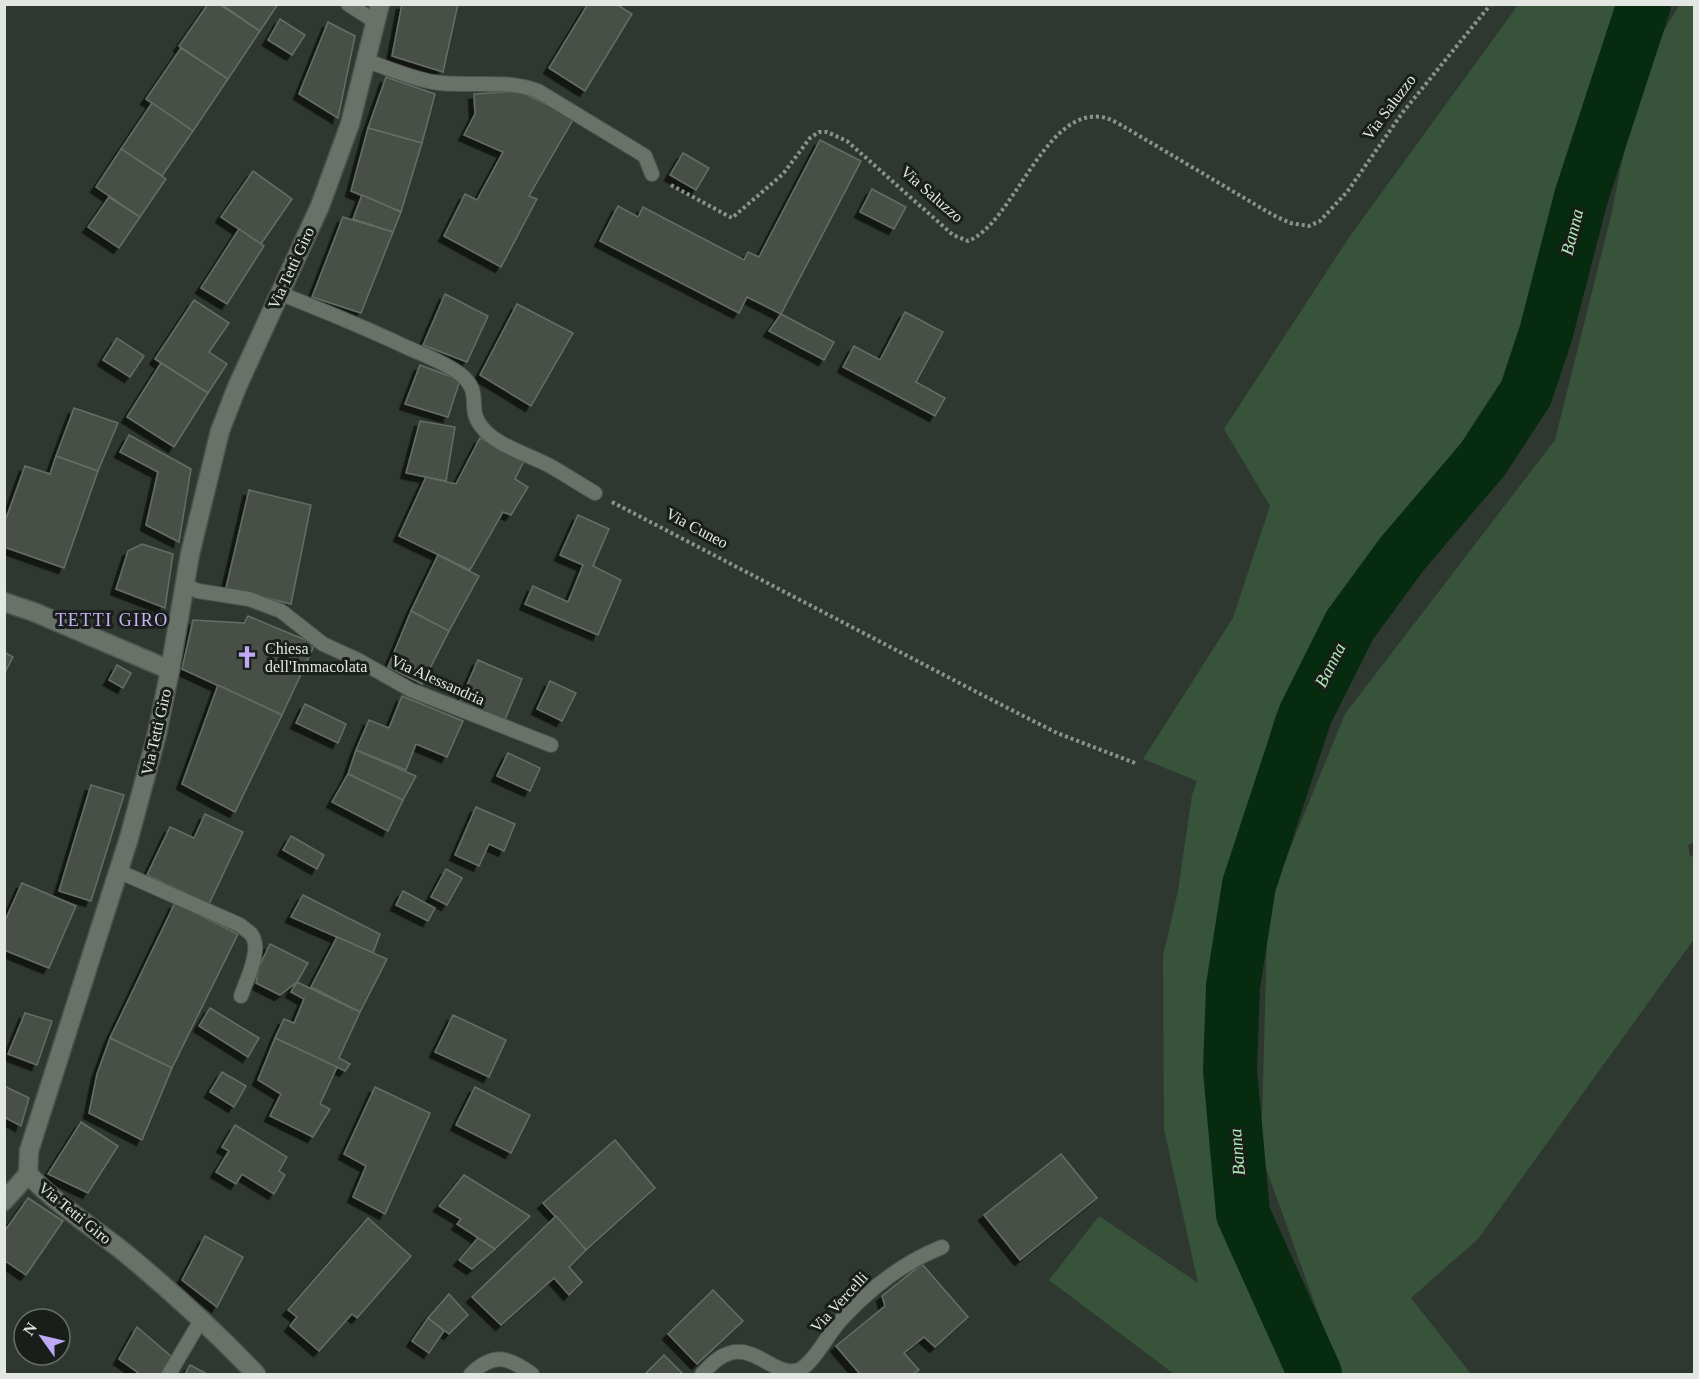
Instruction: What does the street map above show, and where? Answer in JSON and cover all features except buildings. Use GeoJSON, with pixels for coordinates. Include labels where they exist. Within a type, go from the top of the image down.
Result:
{"type":"FeatureCollection","features":[{"type":"Feature","properties":{"kind":"street","name":"Via Tetti Giro"},"geometry":{"type":"LineString","coordinates":[[256,1374],[201,1320],[123,1252],[46,1193],[28,1174],[29,1151],[129,838],[157,734],[195,531],[220,431],[237,387],[320,206],[350,124],[378,13]]}},
{"type":"Feature","properties":{"kind":"street"},"geometry":{"type":"LineString","coordinates":[[4,602],[34,612],[170,670]]}},
{"type":"Feature","properties":{"kind":"street"},"geometry":{"type":"LineString","coordinates":[[4,1201],[28,1174]]}},
{"type":"Feature","properties":{"kind":"lane"},"geometry":{"type":"LineString","coordinates":[[348,4],[378,13]]}},
{"type":"Feature","properties":{"kind":"lane"},"geometry":{"type":"LineString","coordinates":[[367,61],[432,82],[462,85],[505,83],[538,91],[645,156],[652,174]]}},
{"type":"Feature","properties":{"kind":"lane"},"geometry":{"type":"LineString","coordinates":[[279,293],[347,319],[458,372],[469,382],[475,394],[474,413],[480,425],[491,437],[551,467],[595,493]]}},
{"type":"Feature","properties":{"kind":"lane","name":"Via Alessandria"},"geometry":{"type":"LineString","coordinates":[[186,586],[198,591],[249,599],[281,611],[323,644],[358,660],[411,690],[550,745]]}},
{"type":"Feature","properties":{"kind":"lane"},"geometry":{"type":"LineString","coordinates":[[118,871],[240,925],[252,935],[256,943],[255,955],[241,996]]}},
{"type":"Feature","properties":{"kind":"lane","name":"Via Vercelli"},"geometry":{"type":"LineString","coordinates":[[702,1374],[719,1358],[734,1352],[751,1353],[779,1369],[789,1372],[798,1371],[806,1366],[840,1321],[885,1278],[916,1258],[942,1247]]}},
{"type":"Feature","properties":{"kind":"lane"},"geometry":{"type":"LineString","coordinates":[[169,1374],[201,1320]]}},
{"type":"Feature","properties":{"kind":"lane"},"geometry":{"type":"LineString","coordinates":[[471,1374],[491,1360],[503,1358],[532,1374]]}},
{"type":"Feature","properties":{"kind":"path","name":"Via Saluzzo"},"geometry":{"type":"LineString","coordinates":[[652,174],[732,218],[783,174],[810,138],[819,132],[827,132],[847,141],[953,235],[968,241],[978,237],[989,227],[1031,168],[1059,134],[1078,121],[1101,117],[1126,128],[1273,215],[1290,223],[1309,226],[1320,221],[1347,192],[1403,112],[1491,4]]}},
{"type":"Feature","properties":{"kind":"path","name":"Via Cuneo"},"geometry":{"type":"LineString","coordinates":[[595,493],[1057,733],[1135,763]]}},
{"type":"Feature","properties":{"kind":"green space"},"geometry":{"type":"Polygon","coordinates":[[[1680,4],[1694,5],[1694,842],[1688,845],[1690,856],[1694,857],[1694,939],[1478,1239],[1411,1298],[1471,1374],[1340,1374],[1261,1154],[1268,903],[1345,714],[1555,440],[1611,216],[1641,69],[1680,4]]]}},
{"type":"Feature","properties":{"kind":"green space"},"geometry":{"type":"Polygon","coordinates":[[[1518,5],[1630,5],[1591,96],[1545,302],[1479,445],[1367,583],[1275,716],[1228,889],[1207,1064],[1227,1208],[1296,1374],[1174,1374],[1049,1280],[1099,1216],[1198,1283],[1164,1129],[1163,956],[1178,891],[1192,795],[1197,781],[1143,759],[1233,618],[1270,506],[1224,429],[1350,236],[1518,5]]]}},
{"type":"Feature","properties":{"kind":"waterway","name":"Banna"},"geometry":{"type":"LineString","coordinates":[[1315,1374],[1243,1214],[1230,1070],[1233,986],[1249,885],[1305,715],[1350,625],[1402,554],[1483,459],[1526,393],[1546,333],[1581,197],[1644,4]]}},
{"type":"Feature","properties":{"kind":"place","name":"Chiesa dell'Immacolata"},"geometry":{"type":"Point","coordinates":[247,657]}},
{"type":"Feature","properties":{"kind":"district","name":"TETTI GIRO"},"geometry":{"type":"Point","coordinates":[112,620]}}]}
